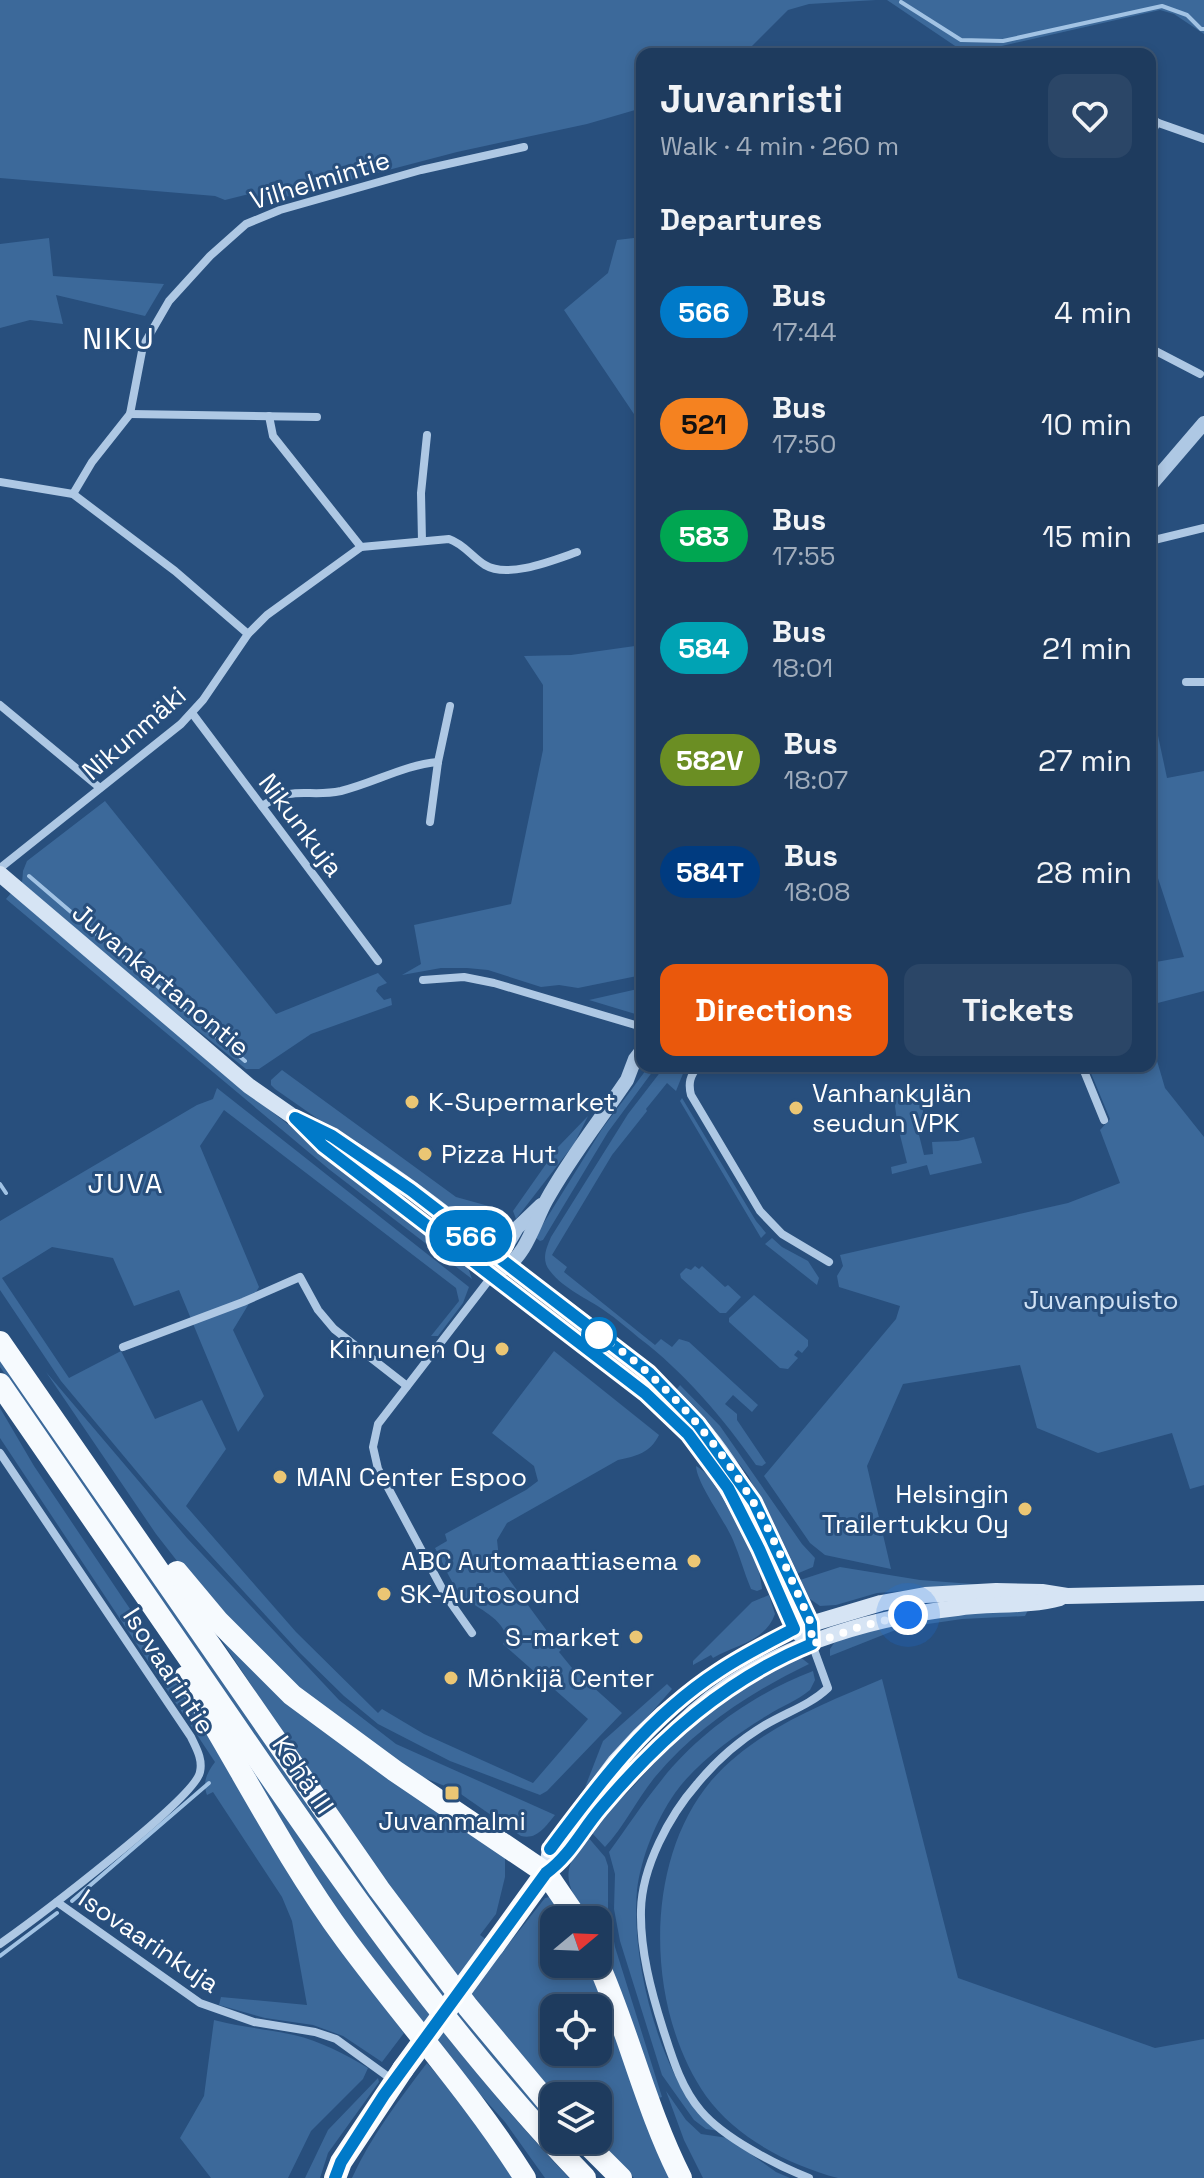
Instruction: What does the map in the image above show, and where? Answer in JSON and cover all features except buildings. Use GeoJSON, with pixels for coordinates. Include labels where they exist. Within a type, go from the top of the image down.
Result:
{"type":"FeatureCollection","features":[{"type":"Feature","properties":{"kind":"highway","name":"Kehä III"},"geometry":{"type":"LineString","coordinates":[[0,1342],[379,1889],[468,2007],[540,2093]]}},
{"type":"Feature","properties":{"kind":"highway","name":"Kehä III"},"geometry":{"type":"LineString","coordinates":[[0,1384],[319,1848],[407,1970],[491,2076],[585,2178]]}},
{"type":"Feature","properties":{"kind":"highway"},"geometry":{"type":"LineString","coordinates":[[132,1531],[162,1555],[218,1621],[292,1695],[395,1771],[546,1873],[568,1906]]}},
{"type":"Feature","properties":{"kind":"highway"},"geometry":{"type":"LineString","coordinates":[[137,1583],[165,1644],[285,1848],[345,1939],[481,2114],[519,2169],[532,2178]]}},
{"type":"Feature","properties":{"kind":"highway"},"geometry":{"type":"LineString","coordinates":[[335,2178],[341,2162],[393,2082],[546,1873]]}},
{"type":"Feature","properties":{"kind":"highway"},"geometry":{"type":"LineString","coordinates":[[604,1978],[662,2141],[681,2178]]}},
{"type":"Feature","properties":{"kind":"highway"},"geometry":{"type":"LineString","coordinates":[[343,2178],[393,2082]]}},
{"type":"Feature","properties":{"kind":"highway"},"geometry":{"type":"LineString","coordinates":[[597,2154],[621,2178]]}},
{"type":"Feature","properties":{"kind":"main road","name":"Juvankartanontie"},"geometry":{"type":"LineString","coordinates":[[0,874],[249,1086],[295,1118],[332,1136],[398,1181],[649,1373],[698,1424],[754,1502],[802,1626]]}},
{"type":"Feature","properties":{"kind":"main road","name":"Juvankartanontie"},"geometry":{"type":"LineString","coordinates":[[295,1118],[323,1146],[645,1393],[688,1434],[738,1504],[812,1644]]}},
{"type":"Feature","properties":{"kind":"main road"},"geometry":{"type":"LineString","coordinates":[[546,1873],[550,1849],[615,1762],[640,1735],[663,1713],[718,1671],[802,1626],[881,1603],[925,1595],[1204,1593]]}},
{"type":"Feature","properties":{"kind":"main road"},"geometry":{"type":"LineString","coordinates":[[546,1873],[561,1863],[599,1809],[697,1710],[751,1673],[812,1644],[862,1626],[929,1611],[1042,1603],[1067,1596]]}},
{"type":"Feature","properties":{"kind":"street"},"geometry":{"type":"LineString","coordinates":[[1156,122],[1204,139]]}},
{"type":"Feature","properties":{"kind":"street","name":"Vilhelmintie"},"geometry":{"type":"LineString","coordinates":[[73,494],[92,462],[130,414],[143,346],[169,301],[210,256],[246,224],[302,203],[421,170],[524,147]]}},
{"type":"Feature","properties":{"kind":"street"},"geometry":{"type":"LineString","coordinates":[[1156,351],[1200,374]]}},
{"type":"Feature","properties":{"kind":"street"},"geometry":{"type":"LineString","coordinates":[[130,414],[317,417]]}},
{"type":"Feature","properties":{"kind":"street"},"geometry":{"type":"LineString","coordinates":[[269,416],[273,436],[361,547],[449,539],[494,569],[540,565],[577,552]]}},
{"type":"Feature","properties":{"kind":"street"},"geometry":{"type":"LineString","coordinates":[[1156,479],[1204,423]]}},
{"type":"Feature","properties":{"kind":"street"},"geometry":{"type":"LineString","coordinates":[[422,541],[421,493],[427,435]]}},
{"type":"Feature","properties":{"kind":"street"},"geometry":{"type":"LineString","coordinates":[[0,482],[73,494],[175,571],[248,634]]}},
{"type":"Feature","properties":{"kind":"street"},"geometry":{"type":"LineString","coordinates":[[1156,540],[1204,528]]}},
{"type":"Feature","properties":{"kind":"street","name":"Nikunmäki"},"geometry":{"type":"LineString","coordinates":[[0,868],[192,713],[248,634],[267,615],[361,547]]}},
{"type":"Feature","properties":{"kind":"street"},"geometry":{"type":"LineString","coordinates":[[1186,682],[1204,682]]}},
{"type":"Feature","properties":{"kind":"street"},"geometry":{"type":"LineString","coordinates":[[0,705],[100,788]]}},
{"type":"Feature","properties":{"kind":"street"},"geometry":{"type":"LineString","coordinates":[[430,822],[450,706]]}},
{"type":"Feature","properties":{"kind":"street","name":"Nikunkuja"},"geometry":{"type":"LineString","coordinates":[[192,713],[378,961]]}},
{"type":"Feature","properties":{"kind":"street"},"geometry":{"type":"LineString","coordinates":[[262,806],[291,792],[337,792],[420,763],[438,762]]}},
{"type":"Feature","properties":{"kind":"street"},"geometry":{"type":"LineString","coordinates":[[423,980],[464,977],[483,981],[636,1025]]}},
{"type":"Feature","properties":{"kind":"street"},"geometry":{"type":"LineString","coordinates":[[472,1633],[446,1596],[383,1478],[373,1447],[378,1424],[492,1275],[530,1237],[547,1200],[627,1080],[636,1058]]}},
{"type":"Feature","properties":{"kind":"street"},"geometry":{"type":"LineString","coordinates":[[627,1080],[636,1072]]}},
{"type":"Feature","properties":{"kind":"street"},"geometry":{"type":"LineString","coordinates":[[694,1072],[690,1079],[691,1095],[760,1211],[782,1234],[829,1262]]}},
{"type":"Feature","properties":{"kind":"street"},"geometry":{"type":"LineString","coordinates":[[1084,1072],[1104,1120]]}},
{"type":"Feature","properties":{"kind":"street"},"geometry":{"type":"LineString","coordinates":[[123,1347],[300,1277],[318,1310],[334,1329],[407,1386]]}},
{"type":"Feature","properties":{"kind":"street","name":"Isovaarintie"},"geometry":{"type":"LineString","coordinates":[[0,1453],[191,1737],[200,1756],[201,1771],[196,1782],[172,1807],[57,1902],[0,1944]]}},
{"type":"Feature","properties":{"kind":"street"},"geometry":{"type":"LineString","coordinates":[[809,2178],[730,2136],[701,2111],[675,2068],[657,2011],[647,1970],[641,1907],[651,1866],[669,1824],[695,1786],[735,1745],[765,1725],[819,1697],[828,1688],[812,1644]]}},
{"type":"Feature","properties":{"kind":"street","name":"Isovaarinkuja"},"geometry":{"type":"LineString","coordinates":[[57,1902],[200,2003],[254,2022],[315,2032],[336,2039],[393,2082]]}},
{"type":"Feature","properties":{"kind":"green space"},"geometry":{"type":"Polygon","coordinates":[[[0,0],[876,0],[809,4],[788,10],[750,48],[636,48],[636,110],[270,201],[249,194],[225,200],[215,196],[0,178],[0,0]]]}},
{"type":"Feature","properties":{"kind":"green space"},"geometry":{"type":"Polygon","coordinates":[[[887,0],[1204,0],[1204,34],[1174,14],[1160,10],[993,48],[958,48],[887,0]]]}},
{"type":"Feature","properties":{"kind":"green space"},"geometry":{"type":"Polygon","coordinates":[[[49,238],[53,276],[164,284],[145,316],[56,295],[63,324],[30,320],[0,328],[0,244],[49,238]]]}},
{"type":"Feature","properties":{"kind":"green space"},"geometry":{"type":"Polygon","coordinates":[[[636,238],[636,417],[564,310],[608,273],[617,240],[636,238]]]}},
{"type":"Feature","properties":{"kind":"green space"},"geometry":{"type":"Polygon","coordinates":[[[636,646],[636,976],[578,988],[559,985],[541,987],[488,970],[467,968],[441,968],[402,975],[421,964],[414,925],[511,904],[543,750],[543,685],[524,656],[571,655],[636,646]]]}},
{"type":"Feature","properties":{"kind":"green space"},"geometry":{"type":"Polygon","coordinates":[[[1156,726],[1167,778],[1204,771],[1204,991],[1156,1003],[1156,962],[1184,957],[1156,872],[1156,726]]]}},
{"type":"Feature","properties":{"kind":"green space"},"geometry":{"type":"Polygon","coordinates":[[[105,801],[276,1014],[378,973],[387,983],[376,991],[384,1000],[391,998],[392,1005],[311,1034],[259,1069],[246,1069],[22,883],[27,861],[105,801]]]}},
{"type":"Feature","properties":{"kind":"green space"},"geometry":{"type":"Polygon","coordinates":[[[11,893],[241,1088],[466,1262],[472,1279],[330,1170],[6,899],[11,893]]]}},
{"type":"Feature","properties":{"kind":"green space"},"geometry":{"type":"Polygon","coordinates":[[[636,989],[636,1014],[589,1000],[636,989]]]}},
{"type":"Feature","properties":{"kind":"green space","name":"Juvanpuisto"},"geometry":{"type":"Polygon","coordinates":[[[1156,1057],[1165,1088],[1204,1137],[1204,1485],[1190,1489],[1172,1433],[1098,1453],[1037,1428],[1020,1365],[903,1384],[867,1466],[891,1569],[825,1555],[810,1543],[764,1476],[896,1319],[900,1306],[839,1287],[837,1276],[843,1266],[840,1255],[1068,1203],[1120,1183],[1100,1130],[1110,1119],[1090,1072],[1156,1072],[1156,1057]]]}},
{"type":"Feature","properties":{"kind":"green space"},"geometry":{"type":"Polygon","coordinates":[[[282,1070],[456,1197],[503,1210],[499,1217],[506,1225],[497,1232],[477,1230],[275,1089],[271,1080],[282,1070]]]}},
{"type":"Feature","properties":{"kind":"green space"},"geometry":{"type":"Polygon","coordinates":[[[645,1072],[652,1072],[608,1132],[540,1241],[535,1237],[602,1129],[645,1072]]]}},
{"type":"Feature","properties":{"kind":"green space"},"geometry":{"type":"Polygon","coordinates":[[[660,1072],[684,1072],[676,1091],[667,1083],[612,1155],[552,1255],[567,1267],[564,1272],[655,1345],[661,1339],[672,1347],[679,1339],[689,1342],[758,1405],[752,1412],[733,1395],[725,1404],[737,1414],[737,1420],[766,1463],[762,1466],[756,1465],[717,1414],[671,1365],[614,1317],[562,1283],[546,1263],[546,1250],[551,1237],[628,1114],[660,1072]]]}},
{"type":"Feature","properties":{"kind":"green space"},"geometry":{"type":"Polygon","coordinates":[[[899,1087],[920,1093],[925,1124],[917,1127],[924,1155],[933,1154],[932,1142],[974,1137],[982,1163],[930,1175],[927,1165],[892,1174],[891,1167],[907,1163],[899,1131],[905,1129],[902,1119],[897,1121],[895,1106],[899,1087]]]}},
{"type":"Feature","properties":{"kind":"green space"},"geometry":{"type":"Polygon","coordinates":[[[217,1088],[469,1287],[463,1303],[438,1336],[431,1336],[459,1301],[456,1288],[224,1110],[200,1146],[259,1287],[233,1330],[264,1396],[238,1432],[179,1290],[134,1306],[113,1258],[52,1247],[2,1278],[69,1378],[121,1351],[155,1419],[202,1400],[226,1449],[186,1506],[296,1632],[378,1713],[382,1709],[424,1734],[533,1783],[588,1719],[503,1644],[507,1637],[503,1629],[493,1617],[460,1593],[435,1548],[447,1541],[445,1534],[538,1481],[534,1466],[492,1433],[554,1351],[659,1435],[642,1453],[618,1460],[507,1523],[497,1540],[500,1567],[561,1650],[559,1652],[572,1668],[622,1713],[540,1795],[450,1761],[378,1724],[344,1696],[300,1653],[168,1509],[61,1381],[0,1290],[0,1221],[197,1105],[213,1099],[217,1088]]]}},
{"type":"Feature","properties":{"kind":"green space"},"geometry":{"type":"Polygon","coordinates":[[[682,1098],[766,1233],[761,1238],[680,1101],[682,1098]]]}},
{"type":"Feature","properties":{"kind":"green space"},"geometry":{"type":"Polygon","coordinates":[[[588,1116],[574,1144],[516,1219],[513,1211],[558,1147],[588,1116]]]}},
{"type":"Feature","properties":{"kind":"green space"},"geometry":{"type":"Polygon","coordinates":[[[772,1238],[808,1261],[819,1278],[817,1285],[765,1244],[772,1238]]]}},
{"type":"Feature","properties":{"kind":"green space"},"geometry":{"type":"Polygon","coordinates":[[[695,1266],[699,1269],[702,1266],[741,1297],[726,1313],[720,1313],[681,1278],[680,1274],[686,1268],[691,1270],[695,1266]]]}},
{"type":"Feature","properties":{"kind":"green space"},"geometry":{"type":"Polygon","coordinates":[[[754,1295],[808,1340],[808,1346],[802,1353],[798,1350],[794,1355],[798,1358],[788,1369],[780,1368],[729,1322],[729,1318],[754,1295]]]}},
{"type":"Feature","properties":{"kind":"green space"},"geometry":{"type":"Polygon","coordinates":[[[0,1354],[489,2048],[540,2105],[540,2117],[485,2053],[356,1884],[0,1367],[0,1354]]]}},
{"type":"Feature","properties":{"kind":"green space"},"geometry":{"type":"Polygon","coordinates":[[[46,1372],[187,1538],[339,1700],[396,1744],[555,1815],[544,1828],[532,1836],[521,1836],[455,1790],[412,1773],[293,1684],[195,1584],[156,1534],[46,1372]]]}},
{"type":"Feature","properties":{"kind":"green space"},"geometry":{"type":"Polygon","coordinates":[[[680,1385],[720,1426],[815,1558],[813,1567],[794,1575],[749,1477],[715,1431],[676,1390],[680,1385]]]}},
{"type":"Feature","properties":{"kind":"green space"},"geometry":{"type":"Polygon","coordinates":[[[0,1408],[34,1466],[169,1667],[333,1940],[404,2033],[382,2062],[343,2036],[313,2025],[265,2018],[219,2005],[221,1997],[307,2005],[292,1921],[282,1897],[213,1792],[207,1795],[206,1778],[215,1762],[0,1438],[0,1408]]]}},
{"type":"Feature","properties":{"kind":"green space"},"geometry":{"type":"Polygon","coordinates":[[[696,1466],[718,1487],[739,1521],[755,1558],[762,1589],[751,1589],[733,1540],[701,1482],[696,1466]]]}},
{"type":"Feature","properties":{"kind":"green space"},"geometry":{"type":"Polygon","coordinates":[[[840,1567],[920,1580],[985,1585],[877,1593],[836,1605],[820,1606],[810,1599],[797,1581],[840,1567]]]}},
{"type":"Feature","properties":{"kind":"green space"},"geometry":{"type":"Polygon","coordinates":[[[769,1595],[775,1614],[764,1631],[748,1642],[693,1665],[693,1661],[752,1602],[769,1595]]]}},
{"type":"Feature","properties":{"kind":"green space"},"geometry":{"type":"Polygon","coordinates":[[[1029,1608],[1025,1616],[962,1619],[893,1631],[830,1656],[834,1643],[853,1635],[942,1614],[1029,1608]]]}},
{"type":"Feature","properties":{"kind":"green space"},"geometry":{"type":"Polygon","coordinates":[[[214,1629],[505,1854],[505,1877],[496,1914],[480,1935],[503,1951],[545,1898],[550,1897],[558,1906],[540,1906],[540,1978],[598,1978],[604,1994],[540,1994],[540,2066],[612,2066],[612,2015],[673,2178],[634,2178],[610,2154],[612,2082],[544,2082],[471,1995],[356,1843],[214,1629]]]}},
{"type":"Feature","properties":{"kind":"green space"},"geometry":{"type":"Polygon","coordinates":[[[799,1656],[809,1664],[766,1686],[726,1712],[671,1759],[605,1847],[591,1832],[604,1812],[627,1793],[662,1755],[669,1741],[696,1715],[780,1662],[799,1656]]]}},
{"type":"Feature","properties":{"kind":"green space"},"geometry":{"type":"Polygon","coordinates":[[[813,1671],[815,1680],[810,1690],[730,1740],[684,1782],[656,1827],[639,1878],[636,1916],[638,1945],[649,2005],[669,2063],[682,2088],[698,2114],[719,2131],[706,2129],[694,2120],[662,2075],[620,1941],[614,1909],[615,1874],[609,1852],[653,1790],[710,1731],[749,1703],[813,1671]]]}},
{"type":"Feature","properties":{"kind":"green space"},"geometry":{"type":"Polygon","coordinates":[[[882,1679],[958,1978],[1155,2048],[1204,2039],[1204,2178],[838,2178],[801,2166],[765,2148],[732,2125],[706,2096],[686,2061],[672,2022],[663,1980],[660,1937],[663,1894],[673,1853],[689,1815],[711,1781],[748,1747],[790,1721],[882,1679]]]}},
{"type":"Feature","properties":{"kind":"green space"},"geometry":{"type":"Polygon","coordinates":[[[667,1684],[672,1689],[584,1790],[603,1741],[667,1684]]]}},
{"type":"Feature","properties":{"kind":"green space"},"geometry":{"type":"Polygon","coordinates":[[[227,1730],[389,1961],[476,2072],[540,2146],[540,2154],[547,2154],[569,2178],[545,2178],[505,2122],[469,2082],[321,1891],[227,1730]]]}},
{"type":"Feature","properties":{"kind":"green space"},"geometry":{"type":"Polygon","coordinates":[[[587,1836],[605,1857],[608,1866],[608,1906],[579,1906],[568,1877],[578,1849],[587,1836]]]}},
{"type":"Feature","properties":{"kind":"green space"},"geometry":{"type":"Polygon","coordinates":[[[612,1930],[662,2097],[653,2100],[610,1978],[612,1930]]]}},
{"type":"Feature","properties":{"kind":"green space"},"geometry":{"type":"Polygon","coordinates":[[[214,2020],[304,2038],[332,2048],[368,2068],[363,2079],[311,2131],[288,2178],[211,2178],[180,2138],[204,2096],[214,2020]]]}},
{"type":"Feature","properties":{"kind":"green space"},"geometry":{"type":"Polygon","coordinates":[[[427,2063],[464,2105],[513,2178],[352,2178],[377,2133],[427,2063]]]}},
{"type":"Feature","properties":{"kind":"green space"},"geometry":{"type":"Polygon","coordinates":[[[378,2078],[379,2082],[328,2153],[320,2178],[305,2178],[328,2130],[378,2078]]]}},
{"type":"Feature","properties":{"kind":"green space"},"geometry":{"type":"Polygon","coordinates":[[[666,2091],[686,2120],[701,2134],[728,2138],[776,2172],[790,2178],[703,2178],[684,2140],[666,2091]]]}},
{"type":"Feature","properties":{"kind":"waterway"},"geometry":{"type":"LineString","coordinates":[[901,2],[961,40],[1003,41],[1162,6],[1187,15],[1204,29]]}},
{"type":"Feature","properties":{"kind":"waterway"},"geometry":{"type":"LineString","coordinates":[[29,876],[245,1061]]}},
{"type":"Feature","properties":{"kind":"waterway"},"geometry":{"type":"LineString","coordinates":[[0,1184],[6,1193]]}},
{"type":"Feature","properties":{"kind":"waterway"},"geometry":{"type":"LineString","coordinates":[[72,1901],[209,1783]]}},
{"type":"Feature","properties":{"kind":"waterway"},"geometry":{"type":"LineString","coordinates":[[0,1956],[57,1913]]}},
{"type":"Feature","properties":{"kind":"bus line","name":"566"},"geometry":{"type":"LineString","coordinates":[[335,2178],[361,2129],[394,2081],[546,1873],[561,1863],[599,1809],[654,1750],[697,1710],[751,1673],[812,1644],[811,1623],[754,1502],[698,1424],[649,1373],[411,1190],[332,1136],[295,1118],[323,1146],[645,1393],[688,1434],[738,1504],[794,1629],[718,1671],[663,1713],[615,1762],[550,1849]]}},
{"type":"Feature","properties":{"kind":"place","name":"K-Supermarket"},"geometry":{"type":"Point","coordinates":[412,1102]}},
{"type":"Feature","properties":{"kind":"place","name":"Vanhankylän seudun VPK"},"geometry":{"type":"Point","coordinates":[796,1108]}},
{"type":"Feature","properties":{"kind":"place","name":"Pizza Hut"},"geometry":{"type":"Point","coordinates":[425,1154]}},
{"type":"Feature","properties":{"kind":"place","name":"Kinnunen Oy"},"geometry":{"type":"Point","coordinates":[502,1349]}},
{"type":"Feature","properties":{"kind":"place","name":"MAN Center Espoo"},"geometry":{"type":"Point","coordinates":[280,1477]}},
{"type":"Feature","properties":{"kind":"place","name":"Helsingin Trailertukku Oy"},"geometry":{"type":"Point","coordinates":[1025,1509]}},
{"type":"Feature","properties":{"kind":"place","name":"ABC Automaattiasema"},"geometry":{"type":"Point","coordinates":[694,1561]}},
{"type":"Feature","properties":{"kind":"place","name":"SK-Autosound"},"geometry":{"type":"Point","coordinates":[384,1594]}},
{"type":"Feature","properties":{"kind":"place","name":"S-market"},"geometry":{"type":"Point","coordinates":[636,1637]}},
{"type":"Feature","properties":{"kind":"place","name":"Mönkijä Center"},"geometry":{"type":"Point","coordinates":[451,1678]}},
{"type":"Feature","properties":{"kind":"place","name":"Juvanmalmi"},"geometry":{"type":"Point","coordinates":[452,1793]}},
{"type":"Feature","properties":{"kind":"district","name":"NIKU"},"geometry":{"type":"Point","coordinates":[119,338]}},
{"type":"Feature","properties":{"kind":"district","name":"JUVA"},"geometry":{"type":"Point","coordinates":[126,1183]}},
{"type":"Feature","properties":{"kind":"route"},"geometry":{"type":"LineString","coordinates":[[599,1335],[649,1373],[698,1424],[733,1470],[754,1502],[811,1623],[812,1644],[862,1626],[908,1615]]}}]}
